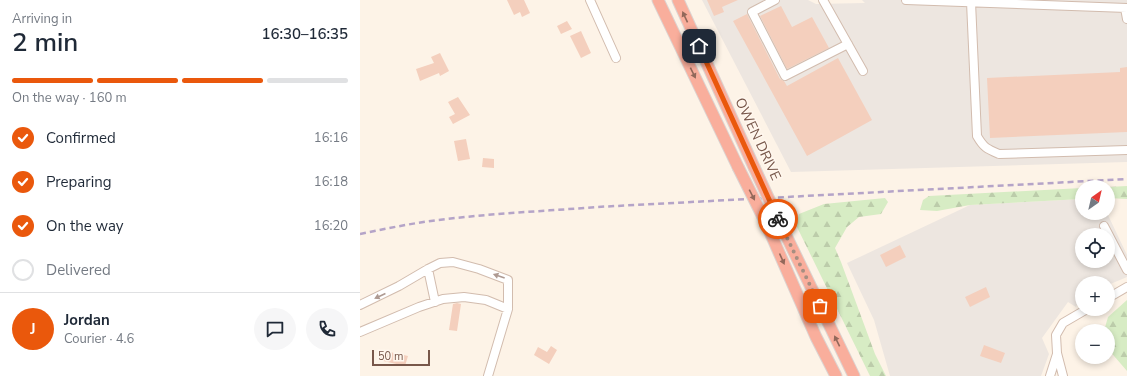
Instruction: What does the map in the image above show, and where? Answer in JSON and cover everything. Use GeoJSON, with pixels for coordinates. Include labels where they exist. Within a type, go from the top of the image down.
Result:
{"type":"FeatureCollection","features":[{"type":"Feature","properties":{"kind":"highway","name":"OWEN DRIVE"},"geometry":{"type":"LineString","coordinates":[[658,0],[766,223],[816,337],[836,376]]}},
{"type":"Feature","properties":{"kind":"highway","name":"OWEN DRIVE"},"geometry":{"type":"LineString","coordinates":[[678,0],[780,223],[854,376]]}},
{"type":"Feature","properties":{"kind":"street"},"geometry":{"type":"LineString","coordinates":[[590,0],[616,58]]}},
{"type":"Feature","properties":{"kind":"street"},"geometry":{"type":"LineString","coordinates":[[775,0],[752,12],[785,76],[848,44]]}},
{"type":"Feature","properties":{"kind":"street"},"geometry":{"type":"LineString","coordinates":[[823,0],[863,71]]}},
{"type":"Feature","properties":{"kind":"street"},"geometry":{"type":"LineString","coordinates":[[906,0],[1027,2],[1126,8],[1127,19]]}},
{"type":"Feature","properties":{"kind":"street"},"geometry":{"type":"LineString","coordinates":[[971,2],[977,136],[982,144],[988,149],[999,154],[1127,150]]}},
{"type":"Feature","properties":{"kind":"street"},"geometry":{"type":"LineString","coordinates":[[1104,226],[1127,270]]}},
{"type":"Feature","properties":{"kind":"street"},"geometry":{"type":"LineString","coordinates":[[360,304],[399,286],[428,268],[440,263],[453,262],[479,269],[508,280],[508,309],[488,376]]}},
{"type":"Feature","properties":{"kind":"street"},"geometry":{"type":"LineString","coordinates":[[428,268],[435,302]]}},
{"type":"Feature","properties":{"kind":"street"},"geometry":{"type":"LineString","coordinates":[[1115,294],[1127,287]]}},
{"type":"Feature","properties":{"kind":"street"},"geometry":{"type":"LineString","coordinates":[[360,332],[419,307],[443,299],[464,297],[486,300],[508,309]]}},
{"type":"Feature","properties":{"kind":"street"},"geometry":{"type":"LineString","coordinates":[[1063,376],[1057,353],[1056,335],[1063,323],[1075,316]]}},
{"type":"Feature","properties":{"kind":"street"},"geometry":{"type":"LineString","coordinates":[[1050,376],[1057,353]]}},
{"type":"Feature","properties":{"kind":"shaded area"},"geometry":{"type":"Polygon","coordinates":[[[702,0],[808,0],[816,4],[865,3],[862,0],[1127,0],[1127,162],[791,172],[702,0]]]}},
{"type":"Feature","properties":{"kind":"shaded area"},"geometry":{"type":"Polygon","coordinates":[[[1075,199],[1075,220],[1110,220],[1114,228],[1075,228],[1075,268],[1115,268],[1115,230],[1127,255],[1127,277],[1115,282],[1115,276],[1075,276],[1075,306],[1068,302],[1042,338],[1049,354],[1041,376],[890,376],[874,320],[847,263],[970,205],[1075,199]]]}},
{"type":"Feature","properties":{"kind":"green space"},"geometry":{"type":"Polygon","coordinates":[[[1127,186],[1127,199],[1115,198],[1115,187],[1127,186]]]}},
{"type":"Feature","properties":{"kind":"green space"},"geometry":{"type":"Polygon","coordinates":[[[1075,188],[1075,199],[970,205],[937,211],[920,210],[923,200],[929,196],[1075,188]]]}},
{"type":"Feature","properties":{"kind":"green space"},"geometry":{"type":"Polygon","coordinates":[[[885,198],[888,202],[881,214],[859,217],[847,227],[835,248],[875,354],[886,376],[870,376],[796,225],[799,214],[824,204],[885,198]]]}},
{"type":"Feature","properties":{"kind":"green space"},"geometry":{"type":"Polygon","coordinates":[[[1127,300],[1127,371],[1115,357],[1115,324],[1106,324],[1109,316],[1115,316],[1115,311],[1127,300]]]}},
{"type":"Feature","properties":{"kind":"building"},"geometry":{"type":"Polygon","coordinates":[[[507,0],[524,0],[530,13],[522,17],[520,12],[514,15],[507,0]]]}},
{"type":"Feature","properties":{"kind":"building"},"geometry":{"type":"Polygon","coordinates":[[[707,0],[738,0],[722,7],[724,12],[714,16],[707,0]]]}},
{"type":"Feature","properties":{"kind":"building"},"geometry":{"type":"Polygon","coordinates":[[[781,6],[792,27],[812,17],[829,48],[787,69],[760,16],[781,6]]]}},
{"type":"Feature","properties":{"kind":"building"},"geometry":{"type":"Polygon","coordinates":[[[747,14],[780,79],[784,81],[787,86],[838,58],[872,120],[807,156],[733,21],[747,14]]]}},
{"type":"Feature","properties":{"kind":"building"},"geometry":{"type":"Polygon","coordinates":[[[567,21],[572,29],[561,34],[557,26],[567,21]]]}},
{"type":"Feature","properties":{"kind":"building"},"geometry":{"type":"Polygon","coordinates":[[[581,31],[591,53],[581,58],[570,36],[581,31]]]}},
{"type":"Feature","properties":{"kind":"building"},"geometry":{"type":"Polygon","coordinates":[[[440,53],[449,71],[440,76],[439,73],[420,81],[416,69],[434,63],[431,57],[440,53]]]}},
{"type":"Feature","properties":{"kind":"building"},"geometry":{"type":"Polygon","coordinates":[[[1127,67],[1127,132],[990,138],[987,78],[1120,72],[1120,68],[1127,67]]]}},
{"type":"Feature","properties":{"kind":"building"},"geometry":{"type":"Polygon","coordinates":[[[458,97],[470,115],[453,124],[449,117],[455,114],[448,102],[458,97]]]}},
{"type":"Feature","properties":{"kind":"building"},"geometry":{"type":"Polygon","coordinates":[[[466,139],[470,159],[458,161],[454,141],[466,139]]]}},
{"type":"Feature","properties":{"kind":"building"},"geometry":{"type":"Polygon","coordinates":[[[483,158],[494,159],[494,168],[482,167],[483,158]]]}},
{"type":"Feature","properties":{"kind":"building"},"geometry":{"type":"Polygon","coordinates":[[[900,245],[906,257],[886,267],[880,255],[900,245]]]}},
{"type":"Feature","properties":{"kind":"building"},"geometry":{"type":"Polygon","coordinates":[[[986,287],[990,297],[970,307],[965,297],[986,287]]]}},
{"type":"Feature","properties":{"kind":"building"},"geometry":{"type":"Polygon","coordinates":[[[453,304],[461,304],[457,331],[449,330],[453,304]]]}},
{"type":"Feature","properties":{"kind":"building"},"geometry":{"type":"Polygon","coordinates":[[[984,345],[1005,353],[1001,363],[980,356],[984,345]]]}},
{"type":"Feature","properties":{"kind":"building"},"geometry":{"type":"Polygon","coordinates":[[[551,346],[557,350],[549,364],[534,355],[538,347],[547,352],[551,346]]]}},
{"type":"Feature","properties":{"kind":"building"},"geometry":{"type":"Polygon","coordinates":[[[381,350],[408,356],[405,366],[379,360],[381,350]]]}},
{"type":"Feature","properties":{"kind":"railway"},"geometry":{"type":"LineString","coordinates":[[360,234],[436,220],[522,212],[1127,179]]}},
{"type":"Feature","properties":{"kind":"way so far"},"geometry":{"type":"LineString","coordinates":[[778,219],[820,306]]}},
{"type":"Feature","properties":{"kind":"route"},"geometry":{"type":"LineString","coordinates":[[699,46],[778,219]]}}]}
